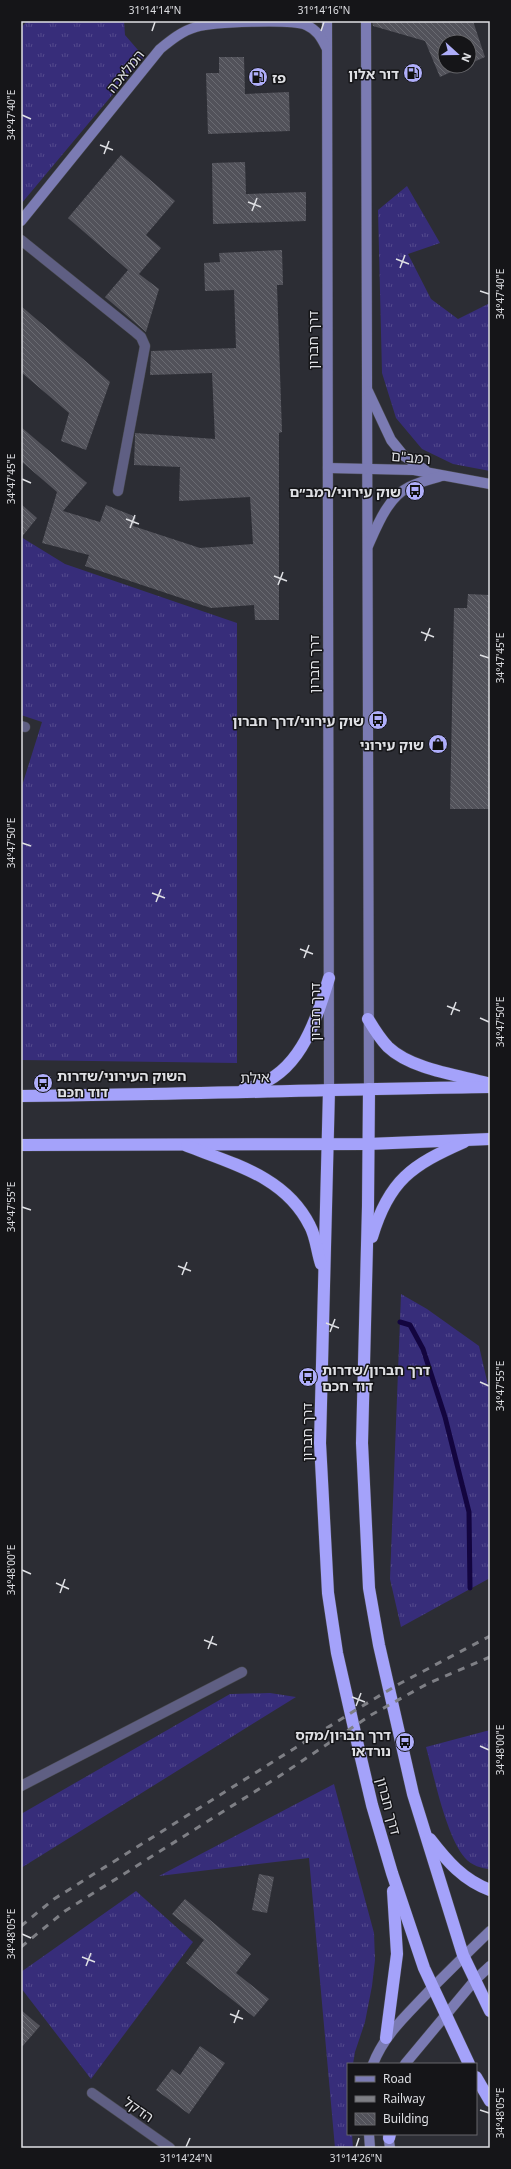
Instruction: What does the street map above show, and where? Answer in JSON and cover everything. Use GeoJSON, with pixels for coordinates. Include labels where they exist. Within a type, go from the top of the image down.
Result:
{"type":"FeatureCollection","features":[{"type":"Feature","properties":{"kind":"highway"},"geometry":{"type":"LineString","coordinates":[[217,1094],[250,1088],[278,1075],[297,1055],[312,1030],[329,978]]}},
{"type":"Feature","properties":{"kind":"highway"},"geometry":{"type":"LineString","coordinates":[[368,1019],[389,1047],[402,1057],[420,1065],[490,1084]]}},
{"type":"Feature","properties":{"kind":"highway","name":"אילת"},"geometry":{"type":"LineString","coordinates":[[21,1096],[217,1094],[490,1087]]}},
{"type":"Feature","properties":{"kind":"highway","name":"דרך חברון"},"geometry":{"type":"LineString","coordinates":[[369,1089],[367,1254],[362,1443],[369,1588],[378,1645],[397,1728],[424,1832],[464,1955],[490,2011]]}},
{"type":"Feature","properties":{"kind":"highway","name":"דרך חברון"},"geometry":{"type":"LineString","coordinates":[[329,1090],[320,1443],[328,1593],[337,1653],[356,1737],[372,1805],[392,1873],[432,1988],[468,2063]]}},
{"type":"Feature","properties":{"kind":"highway"},"geometry":{"type":"LineString","coordinates":[[367,1254],[379,1215],[389,1195],[407,1174],[430,1157],[470,1139]]}},
{"type":"Feature","properties":{"kind":"highway"},"geometry":{"type":"LineString","coordinates":[[21,1145],[368,1144],[490,1139]]}},
{"type":"Feature","properties":{"kind":"highway"},"geometry":{"type":"LineString","coordinates":[[180,1144],[256,1172],[279,1186],[298,1206],[311,1226],[324,1279]]}},
{"type":"Feature","properties":{"kind":"highway"},"geometry":{"type":"LineString","coordinates":[[424,1832],[445,1859],[461,1875],[478,1886],[490,1890]]}},
{"type":"Feature","properties":{"kind":"highway"},"geometry":{"type":"LineString","coordinates":[[386,2038],[397,1954],[392,1873]]}},
{"type":"Feature","properties":{"kind":"highway"},"geometry":{"type":"LineString","coordinates":[[477,2079],[490,2100]]}},
{"type":"Feature","properties":{"kind":"highway"},"geometry":{"type":"LineString","coordinates":[[477,2093],[490,2100]]}},
{"type":"Feature","properties":{"kind":"main road","name":"דרך חברון"},"geometry":{"type":"LineString","coordinates":[[327,21],[329,1090]]}},
{"type":"Feature","properties":{"kind":"main road","name":"דרך חברון"},"geometry":{"type":"LineString","coordinates":[[366,21],[366,468],[369,1089]]}},
{"type":"Feature","properties":{"kind":"main road","name":"המלאכה"},"geometry":{"type":"LineString","coordinates":[[21,221],[160,50],[171,39],[197,26],[297,22],[306,25],[319,35],[327,49]]}},
{"type":"Feature","properties":{"kind":"main road"},"geometry":{"type":"LineString","coordinates":[[366,387],[391,440],[404,456],[428,472]]}},
{"type":"Feature","properties":{"kind":"main road","name":"רמב\"ם"},"geometry":{"type":"LineString","coordinates":[[328,468],[366,468],[428,472],[490,484]]}},
{"type":"Feature","properties":{"kind":"main road"},"geometry":{"type":"LineString","coordinates":[[367,549],[379,521],[398,496],[408,487],[446,475]]}},
{"type":"Feature","properties":{"kind":"main road"},"geometry":{"type":"LineString","coordinates":[[374,2063],[386,2038],[464,1955],[490,1931]]}},
{"type":"Feature","properties":{"kind":"main road"},"geometry":{"type":"LineString","coordinates":[[406,2063],[475,1980],[490,1966]]}},
{"type":"Feature","properties":{"kind":"main road"},"geometry":{"type":"LineString","coordinates":[[369,2135],[370,2148]]}},
{"type":"Feature","properties":{"kind":"street"},"geometry":{"type":"LineString","coordinates":[[21,240],[134,331],[141,337],[145,346],[118,491]]}},
{"type":"Feature","properties":{"kind":"street"},"geometry":{"type":"LineString","coordinates":[[21,1786],[242,1672]]}},
{"type":"Feature","properties":{"kind":"street","name":"הדקל"},"geometry":{"type":"LineString","coordinates":[[92,2093],[170,2148]]}},
{"type":"Feature","properties":{"kind":"green space"},"geometry":{"type":"Polygon","coordinates":[[[27,21],[124,21],[125,35],[144,57],[21,204],[21,28],[27,21]]]}},
{"type":"Feature","properties":{"kind":"green space"},"geometry":{"type":"Polygon","coordinates":[[[407,186],[440,243],[408,254],[431,299],[458,319],[490,303],[490,471],[453,464],[422,449],[396,418],[382,373],[378,210],[407,186]]]}},
{"type":"Feature","properties":{"kind":"green space"},"geometry":{"type":"Polygon","coordinates":[[[21,537],[65,564],[237,623],[237,1063],[21,1060],[21,789],[42,722],[21,715],[21,537]]]}},
{"type":"Feature","properties":{"kind":"green space"},"geometry":{"type":"Polygon","coordinates":[[[401,1294],[427,1309],[479,1346],[490,1394],[490,1578],[401,1627],[390,1579],[401,1294]]]}},
{"type":"Feature","properties":{"kind":"green space"},"geometry":{"type":"Polygon","coordinates":[[[270,1693],[296,1697],[21,1868],[21,1814],[230,1694],[270,1693]]]}},
{"type":"Feature","properties":{"kind":"green space"},"geometry":{"type":"Polygon","coordinates":[[[490,1730],[490,1869],[473,1865],[465,1858],[458,1848],[446,1821],[426,1747],[490,1730]]]}},
{"type":"Feature","properties":{"kind":"green space"},"geometry":{"type":"Polygon","coordinates":[[[334,1784],[374,1933],[375,1960],[365,2022],[355,2052],[353,2063],[347,2063],[347,2135],[352,2135],[353,2148],[335,2148],[309,1858],[159,1876],[334,1784]]]}},
{"type":"Feature","properties":{"kind":"green space"},"geometry":{"type":"Polygon","coordinates":[[[136,1891],[193,1942],[91,2079],[21,1988],[21,1972],[136,1891]]]}},
{"type":"Feature","properties":{"kind":"building"},"geometry":{"type":"Polygon","coordinates":[[[372,21],[473,21],[485,57],[477,60],[477,34],[437,34],[437,70],[425,41],[373,26],[372,21]]]}},
{"type":"Feature","properties":{"kind":"building"},"geometry":{"type":"Polygon","coordinates":[[[219,57],[244,57],[245,94],[289,92],[290,131],[208,134],[206,73],[219,73],[219,57]]]}},
{"type":"Feature","properties":{"kind":"building"},"geometry":{"type":"Polygon","coordinates":[[[439,74],[447,74],[440,77],[439,74]]]}},
{"type":"Feature","properties":{"kind":"building"},"geometry":{"type":"Polygon","coordinates":[[[121,155],[175,201],[146,235],[161,248],[139,274],[159,289],[146,332],[105,297],[128,270],[68,218],[121,155]]]}},
{"type":"Feature","properties":{"kind":"building"},"geometry":{"type":"Polygon","coordinates":[[[245,162],[246,194],[306,192],[306,221],[213,224],[212,163],[245,162]]]}},
{"type":"Feature","properties":{"kind":"building"},"geometry":{"type":"Polygon","coordinates":[[[282,250],[283,285],[277,285],[282,432],[279,433],[279,620],[255,620],[254,605],[211,608],[85,566],[89,555],[42,543],[57,492],[21,461],[21,427],[87,483],[63,511],[100,522],[106,505],[136,517],[133,526],[200,548],[253,544],[250,497],[179,501],[180,467],[134,465],[135,433],[215,439],[212,373],[150,375],[151,351],[236,348],[234,290],[205,291],[204,263],[220,262],[219,253],[282,250]]]}},
{"type":"Feature","properties":{"kind":"building"},"geometry":{"type":"Polygon","coordinates":[[[21,306],[110,382],[86,450],[61,441],[69,413],[21,372],[21,306]]]}},
{"type":"Feature","properties":{"kind":"building"},"geometry":{"type":"Polygon","coordinates":[[[21,504],[37,518],[21,538],[21,504]]]}},
{"type":"Feature","properties":{"kind":"building"},"geometry":{"type":"Polygon","coordinates":[[[468,594],[489,595],[490,809],[450,809],[454,608],[467,608],[468,594]]]}},
{"type":"Feature","properties":{"kind":"building"},"geometry":{"type":"Polygon","coordinates":[[[259,1874],[274,1877],[267,1913],[252,1910],[259,1874]]]}},
{"type":"Feature","properties":{"kind":"building"},"geometry":{"type":"Polygon","coordinates":[[[185,1899],[251,1954],[236,1973],[269,1999],[254,2017],[186,1963],[204,1940],[172,1914],[185,1899]]]}},
{"type":"Feature","properties":{"kind":"building"},"geometry":{"type":"Polygon","coordinates":[[[21,2010],[40,2026],[21,2048],[21,2010]]]}},
{"type":"Feature","properties":{"kind":"building"},"geometry":{"type":"Polygon","coordinates":[[[200,2046],[225,2063],[189,2114],[156,2090],[172,2069],[180,2075],[200,2046]]]}},
{"type":"Feature","properties":{"kind":"waterway"},"geometry":{"type":"LineString","coordinates":[[400,1322],[410,1325],[423,1349],[445,1417],[469,1512],[470,1588]]}},
{"type":"Feature","properties":{"kind":"railway"},"geometry":{"type":"LineString","coordinates":[[21,1926],[54,1899],[354,1711],[399,1684],[490,1636]]}},
{"type":"Feature","properties":{"kind":"railway"},"geometry":{"type":"LineString","coordinates":[[21,1947],[65,1911],[278,1777],[371,1715],[427,1684],[490,1657]]}},
{"type":"Feature","properties":{"kind":"place","name":"דור אלון"},"geometry":{"type":"Point","coordinates":[413,73]}},
{"type":"Feature","properties":{"kind":"place","name":"פז"},"geometry":{"type":"Point","coordinates":[258,77]}},
{"type":"Feature","properties":{"kind":"place","name":"שוק עירוני/רמב״ם"},"geometry":{"type":"Point","coordinates":[415,491]}},
{"type":"Feature","properties":{"kind":"place","name":"שוק עירוני/דרך חברון"},"geometry":{"type":"Point","coordinates":[378,720]}},
{"type":"Feature","properties":{"kind":"place","name":"שוק עירוני"},"geometry":{"type":"Point","coordinates":[438,744]}},
{"type":"Feature","properties":{"kind":"place","name":"השוק העירוני/שדרות דוד חכם"},"geometry":{"type":"Point","coordinates":[43,1083]}},
{"type":"Feature","properties":{"kind":"place","name":"דרך חברון/שדרות דוד חכם"},"geometry":{"type":"Point","coordinates":[308,1377]}},
{"type":"Feature","properties":{"kind":"place","name":"דרך חברון/מקס נורדאו"},"geometry":{"type":"Point","coordinates":[405,1742]}}]}
